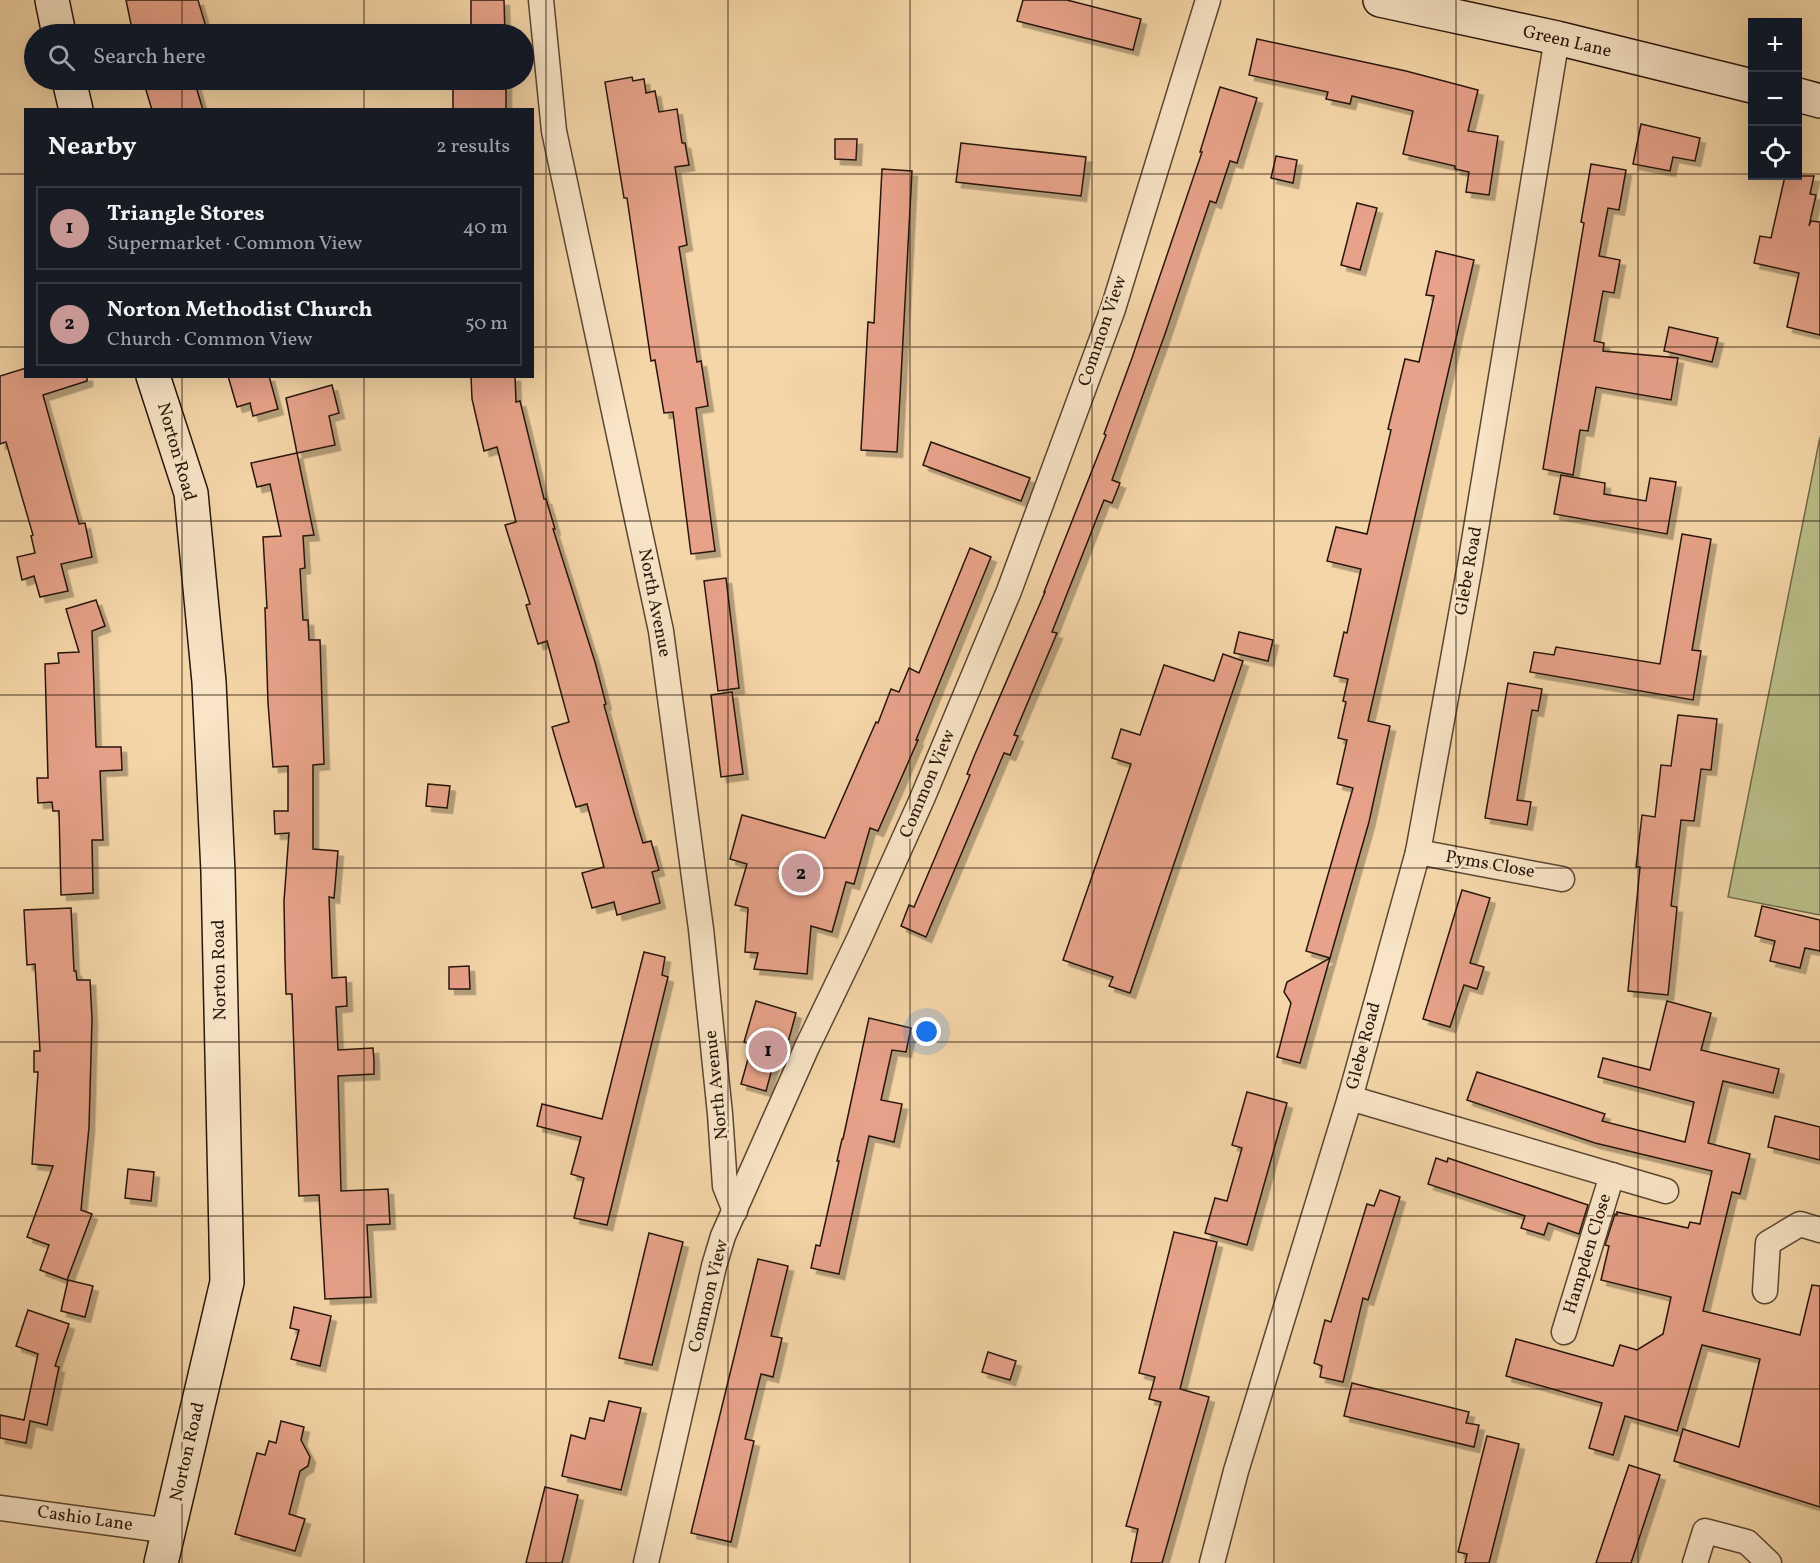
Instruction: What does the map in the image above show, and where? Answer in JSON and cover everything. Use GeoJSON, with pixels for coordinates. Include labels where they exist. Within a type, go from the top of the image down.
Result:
{"type":"FeatureCollection","features":[{"type":"Feature","properties":{"kind":"street"},"geometry":{"type":"LineString","coordinates":[[52,0],[57,24]]}},
{"type":"Feature","properties":{"kind":"street","name":"North Avenue"},"geometry":{"type":"LineString","coordinates":[[541,0],[554,131],[661,631],[701,929],[725,1186],[735,1211]]}},
{"type":"Feature","properties":{"kind":"street","name":"Common View"},"geometry":{"type":"LineString","coordinates":[[646,1563],[714,1266],[723,1236],[807,1047],[922,799],[1009,591],[1113,309],[1208,0]]}},
{"type":"Feature","properties":{"kind":"street","name":"Green Lane"},"geometry":{"type":"LineString","coordinates":[[1380,0],[1557,38],[1748,85]]}},
{"type":"Feature","properties":{"kind":"street","name":"Glebe Road"},"geometry":{"type":"LineString","coordinates":[[1212,1563],[1236,1471],[1350,1098],[1418,852],[1467,585],[1557,38]]}},
{"type":"Feature","properties":{"kind":"street"},"geometry":{"type":"LineString","coordinates":[[71,90],[76,108]]}},
{"type":"Feature","properties":{"kind":"street"},"geometry":{"type":"LineString","coordinates":[[1802,96],[1820,101]]}},
{"type":"Feature","properties":{"kind":"street","name":"Norton Road"},"geometry":{"type":"LineString","coordinates":[[154,378],[191,492],[209,682],[218,872],[227,1282],[161,1563]]}},
{"type":"Feature","properties":{"kind":"street","name":"Pyms Close"},"geometry":{"type":"LineString","coordinates":[[1418,852],[1562,879]]}},
{"type":"Feature","properties":{"kind":"street","name":"Glebe Road"},"geometry":{"type":"LineString","coordinates":[[1350,1098],[1666,1191]]}},
{"type":"Feature","properties":{"kind":"street","name":"Hampden Close"},"geometry":{"type":"LineString","coordinates":[[1564,1332],[1612,1175]]}},
{"type":"Feature","properties":{"kind":"street"},"geometry":{"type":"LineString","coordinates":[[1765,1291],[1768,1244],[1800,1224],[1820,1230]]}},
{"type":"Feature","properties":{"kind":"street","name":"Cashio Lane"},"geometry":{"type":"LineString","coordinates":[[0,1508],[170,1531]]}},
{"type":"Feature","properties":{"kind":"street"},"geometry":{"type":"LineString","coordinates":[[1695,1563],[1704,1531],[1747,1542],[1768,1563]]}},
{"type":"Feature","properties":{"kind":"green space"},"geometry":{"type":"Polygon","coordinates":[[[1820,437],[1820,915],[1728,897],[1820,437]]]}},
{"type":"Feature","properties":{"kind":"building"},"geometry":{"type":"Polygon","coordinates":[[[126,0],[198,0],[205,24],[131,24],[126,0]]]}},
{"type":"Feature","properties":{"kind":"building"},"geometry":{"type":"Polygon","coordinates":[[[471,0],[504,0],[505,24],[471,24],[471,0]]]}},
{"type":"Feature","properties":{"kind":"building"},"geometry":{"type":"Polygon","coordinates":[[[1023,0],[1067,0],[1141,19],[1133,50],[1017,21],[1023,0]]]}},
{"type":"Feature","properties":{"kind":"building"},"geometry":{"type":"Polygon","coordinates":[[[1257,39],[1406,71],[1478,90],[1468,131],[1498,136],[1489,195],[1466,192],[1469,172],[1455,169],[1455,166],[1403,154],[1413,111],[1352,96],[1350,104],[1326,99],[1328,92],[1249,75],[1257,39]]]}},
{"type":"Feature","properties":{"kind":"building"},"geometry":{"type":"Polygon","coordinates":[[[632,77],[633,81],[644,79],[646,93],[655,91],[659,112],[677,109],[682,143],[685,143],[689,165],[675,167],[687,245],[679,247],[697,362],[701,361],[708,406],[696,408],[715,551],[691,554],[673,412],[664,413],[655,360],[651,361],[627,198],[624,198],[605,82],[632,77]]]}},
{"type":"Feature","properties":{"kind":"building"},"geometry":{"type":"Polygon","coordinates":[[[1220,87],[1257,98],[1237,163],[1230,161],[1216,203],[1210,201],[1112,480],[1120,483],[1112,503],[1104,500],[1052,632],[1057,633],[1014,735],[1018,736],[1010,755],[1004,753],[926,937],[901,926],[909,905],[914,907],[970,775],[967,774],[1045,592],[1106,435],[1104,434],[1202,152],[1200,152],[1220,87]]]}},
{"type":"Feature","properties":{"kind":"building"},"geometry":{"type":"Polygon","coordinates":[[[146,90],[197,90],[202,108],[151,108],[146,90]]]}},
{"type":"Feature","properties":{"kind":"building"},"geometry":{"type":"Polygon","coordinates":[[[453,90],[506,90],[506,108],[453,108],[453,90]]]}},
{"type":"Feature","properties":{"kind":"building"},"geometry":{"type":"Polygon","coordinates":[[[1641,124],[1700,138],[1695,161],[1673,157],[1670,171],[1633,164],[1641,124]]]}},
{"type":"Feature","properties":{"kind":"building"},"geometry":{"type":"Polygon","coordinates":[[[835,139],[857,139],[856,160],[835,159],[835,139]]]}},
{"type":"Feature","properties":{"kind":"building"},"geometry":{"type":"Polygon","coordinates":[[[961,143],[1086,157],[1081,196],[956,182],[961,143]]]}},
{"type":"Feature","properties":{"kind":"building"},"geometry":{"type":"Polygon","coordinates":[[[1276,156],[1297,160],[1293,183],[1271,178],[1276,156]]]}},
{"type":"Feature","properties":{"kind":"building"},"geometry":{"type":"Polygon","coordinates":[[[1591,164],[1626,170],[1619,210],[1608,208],[1599,256],[1620,260],[1614,293],[1603,291],[1594,341],[1604,343],[1603,351],[1678,358],[1671,400],[1596,387],[1588,431],[1580,430],[1573,475],[1543,469],[1584,223],[1581,222],[1591,164]]]}},
{"type":"Feature","properties":{"kind":"building"},"geometry":{"type":"Polygon","coordinates":[[[882,169],[912,171],[897,452],[861,450],[868,322],[874,323],[882,169]]]}},
{"type":"Feature","properties":{"kind":"building"},"geometry":{"type":"Polygon","coordinates":[[[1802,176],[1814,176],[1810,194],[1816,195],[1809,226],[1811,221],[1820,222],[1820,335],[1787,327],[1799,273],[1754,263],[1760,236],[1771,238],[1784,180],[1802,180],[1802,176]]]}},
{"type":"Feature","properties":{"kind":"building"},"geometry":{"type":"Polygon","coordinates":[[[1357,203],[1377,208],[1360,270],[1341,265],[1357,203]]]}},
{"type":"Feature","properties":{"kind":"building"},"geometry":{"type":"Polygon","coordinates":[[[1436,251],[1474,260],[1368,721],[1390,726],[1369,822],[1330,958],[1306,951],[1353,788],[1337,784],[1347,740],[1338,738],[1346,702],[1343,701],[1348,679],[1334,676],[1344,632],[1347,633],[1361,569],[1327,561],[1336,527],[1367,534],[1405,359],[1419,362],[1434,296],[1426,295],[1436,251]]]}},
{"type":"Feature","properties":{"kind":"building"},"geometry":{"type":"Polygon","coordinates":[[[1669,327],[1718,338],[1712,362],[1664,351],[1669,327]]]}},
{"type":"Feature","properties":{"kind":"building"},"geometry":{"type":"Polygon","coordinates":[[[24,369],[24,378],[87,378],[87,381],[43,395],[79,524],[85,523],[92,557],[61,564],[68,591],[40,597],[34,576],[22,580],[17,557],[35,553],[31,536],[33,535],[6,442],[0,444],[0,376],[24,369]]]}},
{"type":"Feature","properties":{"kind":"building"},"geometry":{"type":"Polygon","coordinates":[[[229,378],[270,378],[278,409],[253,416],[250,403],[237,407],[229,378]]]}},
{"type":"Feature","properties":{"kind":"building"},"geometry":{"type":"Polygon","coordinates":[[[471,378],[515,378],[516,402],[520,401],[544,499],[546,499],[555,529],[553,529],[595,662],[606,704],[604,705],[634,813],[643,843],[651,841],[659,870],[652,872],[660,903],[617,915],[614,902],[592,908],[582,873],[604,867],[587,804],[576,807],[552,727],[569,722],[547,641],[538,644],[526,605],[530,604],[505,525],[516,522],[497,447],[484,451],[472,399],[471,378]]]}},
{"type":"Feature","properties":{"kind":"building"},"geometry":{"type":"Polygon","coordinates":[[[332,385],[339,413],[329,416],[335,445],[297,453],[286,398],[332,385]]]}},
{"type":"Feature","properties":{"kind":"building"},"geometry":{"type":"Polygon","coordinates":[[[931,442],[1030,478],[1021,501],[923,465],[931,442]]]}},
{"type":"Feature","properties":{"kind":"building"},"geometry":{"type":"Polygon","coordinates":[[[297,453],[314,535],[303,536],[305,568],[300,569],[303,620],[308,620],[309,640],[320,640],[324,764],[313,765],[313,849],[338,851],[334,898],[329,897],[332,978],[346,977],[347,1006],[336,1007],[338,1050],[373,1048],[374,1061],[374,1074],[338,1076],[341,1191],[388,1189],[390,1224],[367,1225],[371,1297],[325,1299],[319,1195],[299,1196],[292,994],[286,994],[285,960],[284,901],[289,833],[275,834],[274,811],[288,811],[288,766],[273,767],[268,703],[265,608],[267,608],[263,537],[281,536],[270,484],[257,487],[251,463],[297,453]]]}},
{"type":"Feature","properties":{"kind":"building"},"geometry":{"type":"Polygon","coordinates":[[[1561,475],[1605,483],[1604,494],[1646,501],[1650,478],[1676,482],[1667,534],[1554,514],[1561,475]]]}},
{"type":"Feature","properties":{"kind":"building"},"geometry":{"type":"Polygon","coordinates":[[[1682,534],[1711,539],[1692,650],[1701,651],[1693,700],[1530,672],[1534,652],[1554,655],[1556,647],[1660,664],[1682,534]]]}},
{"type":"Feature","properties":{"kind":"building"},"geometry":{"type":"Polygon","coordinates":[[[970,548],[991,557],[916,740],[918,740],[878,831],[870,828],[854,884],[846,882],[832,932],[811,926],[807,974],[754,969],[758,953],[745,952],[748,908],[735,905],[747,864],[730,859],[742,815],[825,838],[876,722],[878,723],[891,689],[899,692],[909,668],[919,673],[970,548]]]}},
{"type":"Feature","properties":{"kind":"building"},"geometry":{"type":"Polygon","coordinates":[[[726,578],[739,688],[718,691],[704,581],[726,578]]]}},
{"type":"Feature","properties":{"kind":"building"},"geometry":{"type":"Polygon","coordinates":[[[96,600],[105,626],[92,631],[96,747],[121,747],[122,770],[100,771],[103,840],[92,840],[93,893],[61,895],[59,811],[53,811],[52,802],[38,803],[37,778],[48,778],[45,664],[59,663],[58,653],[79,652],[66,609],[96,600]]]}},
{"type":"Feature","properties":{"kind":"building"},"geometry":{"type":"Polygon","coordinates":[[[1239,632],[1273,640],[1268,661],[1234,653],[1239,632]]]}},
{"type":"Feature","properties":{"kind":"building"},"geometry":{"type":"Polygon","coordinates":[[[1223,654],[1243,661],[1130,993],[1109,986],[1113,977],[1063,960],[1131,764],[1112,758],[1121,729],[1140,735],[1164,665],[1214,681],[1223,654]]]}},
{"type":"Feature","properties":{"kind":"building"},"geometry":{"type":"Polygon","coordinates":[[[1508,683],[1542,689],[1538,711],[1532,710],[1517,800],[1531,802],[1527,825],[1485,818],[1508,683]]]}},
{"type":"Feature","properties":{"kind":"building"},"geometry":{"type":"Polygon","coordinates":[[[732,692],[743,774],[721,777],[711,695],[732,692]]]}},
{"type":"Feature","properties":{"kind":"building"},"geometry":{"type":"Polygon","coordinates":[[[1678,715],[1717,719],[1711,770],[1701,769],[1694,821],[1681,820],[1671,906],[1677,907],[1668,995],[1628,991],[1640,867],[1636,867],[1642,815],[1655,817],[1661,765],[1671,766],[1678,715]]]}},
{"type":"Feature","properties":{"kind":"building"},"geometry":{"type":"Polygon","coordinates":[[[428,784],[450,786],[447,808],[426,806],[428,784]]]}},
{"type":"Feature","properties":{"kind":"building"},"geometry":{"type":"Polygon","coordinates":[[[1462,890],[1490,898],[1470,963],[1484,967],[1477,989],[1464,985],[1450,1027],[1423,1019],[1462,890]]]}},
{"type":"Feature","properties":{"kind":"building"},"geometry":{"type":"Polygon","coordinates":[[[1762,906],[1820,920],[1820,951],[1805,948],[1800,968],[1770,961],[1775,941],[1755,936],[1762,906]]]}},
{"type":"Feature","properties":{"kind":"building"},"geometry":{"type":"Polygon","coordinates":[[[71,908],[74,971],[76,971],[77,980],[90,980],[92,1019],[89,1127],[81,1210],[92,1214],[67,1280],[40,1270],[49,1245],[27,1237],[53,1166],[32,1164],[38,1072],[34,1072],[34,1051],[40,1051],[35,964],[27,965],[24,910],[71,908]]]}},
{"type":"Feature","properties":{"kind":"building"},"geometry":{"type":"Polygon","coordinates":[[[644,952],[665,957],[662,975],[668,977],[607,1225],[574,1218],[584,1178],[571,1174],[581,1137],[537,1126],[542,1104],[602,1119],[644,952]]]}},
{"type":"Feature","properties":{"kind":"building"},"geometry":{"type":"Polygon","coordinates":[[[1330,958],[1300,1063],[1277,1057],[1291,1003],[1284,992],[1287,982],[1330,958]]]}},
{"type":"Feature","properties":{"kind":"building"},"geometry":{"type":"Polygon","coordinates":[[[469,966],[470,989],[449,989],[449,967],[469,966]]]}},
{"type":"Feature","properties":{"kind":"building"},"geometry":{"type":"Polygon","coordinates":[[[756,1001],[796,1013],[784,1057],[776,1054],[766,1091],[741,1084],[752,1045],[744,1042],[756,1001]]]}},
{"type":"Feature","properties":{"kind":"building"},"geometry":{"type":"Polygon","coordinates":[[[1667,1001],[1711,1013],[1701,1050],[1779,1069],[1773,1093],[1723,1081],[1708,1143],[1750,1154],[1740,1194],[1732,1192],[1703,1311],[1800,1335],[1812,1285],[1820,1286],[1820,1507],[1674,1461],[1683,1429],[1739,1447],[1760,1359],[1702,1345],[1677,1431],[1625,1416],[1613,1455],[1589,1448],[1602,1403],[1506,1376],[1516,1339],[1613,1366],[1620,1345],[1637,1350],[1663,1334],[1671,1297],[1601,1280],[1609,1246],[1605,1245],[1617,1212],[1688,1228],[1690,1222],[1700,1224],[1712,1171],[1595,1143],[1467,1100],[1477,1072],[1605,1114],[1602,1121],[1685,1142],[1694,1102],[1598,1077],[1603,1058],[1650,1070],[1667,1001]]]}},
{"type":"Feature","properties":{"kind":"building"},"geometry":{"type":"Polygon","coordinates":[[[869,1018],[911,1028],[906,1052],[892,1050],[881,1100],[902,1104],[894,1142],[869,1136],[839,1274],[811,1268],[816,1245],[820,1246],[869,1018]]]}},
{"type":"Feature","properties":{"kind":"building"},"geometry":{"type":"Polygon","coordinates":[[[1247,1092],[1287,1103],[1247,1245],[1205,1233],[1215,1198],[1227,1201],[1242,1148],[1232,1145],[1247,1092]]]}},
{"type":"Feature","properties":{"kind":"building"},"geometry":{"type":"Polygon","coordinates":[[[1775,1116],[1820,1127],[1820,1160],[1768,1147],[1775,1116]]]}},
{"type":"Feature","properties":{"kind":"building"},"geometry":{"type":"Polygon","coordinates":[[[1436,1158],[1447,1162],[1448,1158],[1588,1205],[1579,1234],[1548,1223],[1544,1235],[1521,1228],[1525,1216],[1428,1184],[1436,1158]]]}},
{"type":"Feature","properties":{"kind":"building"},"geometry":{"type":"Polygon","coordinates":[[[128,1169],[154,1172],[151,1201],[125,1198],[128,1169]]]}},
{"type":"Feature","properties":{"kind":"building"},"geometry":{"type":"Polygon","coordinates":[[[1380,1190],[1400,1197],[1368,1300],[1363,1298],[1343,1382],[1320,1377],[1322,1366],[1314,1363],[1325,1320],[1331,1322],[1367,1204],[1374,1206],[1380,1190]]]}},
{"type":"Feature","properties":{"kind":"building"},"geometry":{"type":"Polygon","coordinates":[[[1174,1232],[1217,1242],[1180,1389],[1209,1397],[1162,1563],[1131,1563],[1138,1529],[1126,1526],[1161,1402],[1149,1399],[1155,1377],[1139,1373],[1174,1232]]]}},
{"type":"Feature","properties":{"kind":"building"},"geometry":{"type":"Polygon","coordinates":[[[649,1233],[683,1242],[652,1365],[619,1358],[649,1233]]]}},
{"type":"Feature","properties":{"kind":"building"},"geometry":{"type":"Polygon","coordinates":[[[758,1259],[788,1266],[771,1336],[782,1338],[773,1377],[761,1374],[745,1439],[754,1441],[731,1542],[691,1533],[758,1259]]]}},
{"type":"Feature","properties":{"kind":"building"},"geometry":{"type":"Polygon","coordinates":[[[68,1280],[93,1286],[85,1317],[61,1311],[68,1280]]]}},
{"type":"Feature","properties":{"kind":"building"},"geometry":{"type":"Polygon","coordinates":[[[294,1307],[331,1316],[320,1366],[291,1359],[299,1330],[290,1328],[294,1307]]]}},
{"type":"Feature","properties":{"kind":"building"},"geometry":{"type":"Polygon","coordinates":[[[28,1310],[69,1324],[55,1366],[59,1367],[47,1425],[30,1421],[26,1443],[0,1438],[0,1415],[24,1420],[38,1354],[16,1346],[28,1310]]]}},
{"type":"Feature","properties":{"kind":"building"},"geometry":{"type":"Polygon","coordinates":[[[988,1352],[1016,1361],[1010,1380],[982,1372],[988,1352]]]}},
{"type":"Feature","properties":{"kind":"building"},"geometry":{"type":"Polygon","coordinates":[[[1352,1383],[1469,1412],[1466,1423],[1479,1425],[1474,1447],[1344,1416],[1352,1383]]]}},
{"type":"Feature","properties":{"kind":"building"},"geometry":{"type":"Polygon","coordinates":[[[609,1401],[641,1408],[621,1490],[562,1476],[571,1435],[585,1439],[590,1418],[604,1421],[609,1401]]]}},
{"type":"Feature","properties":{"kind":"building"},"geometry":{"type":"Polygon","coordinates":[[[281,1421],[304,1427],[301,1440],[310,1457],[308,1466],[300,1471],[289,1514],[305,1519],[295,1551],[235,1534],[257,1453],[265,1455],[269,1441],[276,1443],[281,1421]]]}},
{"type":"Feature","properties":{"kind":"building"},"geometry":{"type":"Polygon","coordinates":[[[1487,1436],[1519,1444],[1489,1563],[1465,1563],[1467,1554],[1458,1552],[1487,1436]]]}},
{"type":"Feature","properties":{"kind":"building"},"geometry":{"type":"Polygon","coordinates":[[[1629,1465],[1660,1475],[1631,1563],[1596,1563],[1629,1465]]]}},
{"type":"Feature","properties":{"kind":"building"},"geometry":{"type":"Polygon","coordinates":[[[545,1487],[578,1495],[562,1563],[526,1563],[545,1487]]]}},
{"type":"Feature","properties":{"kind":"place","name":"Norton Methodist Church"},"geometry":{"type":"Point","coordinates":[801,873]}},
{"type":"Feature","properties":{"kind":"place","name":"Triangle Stores"},"geometry":{"type":"Point","coordinates":[768,1050]}}]}
